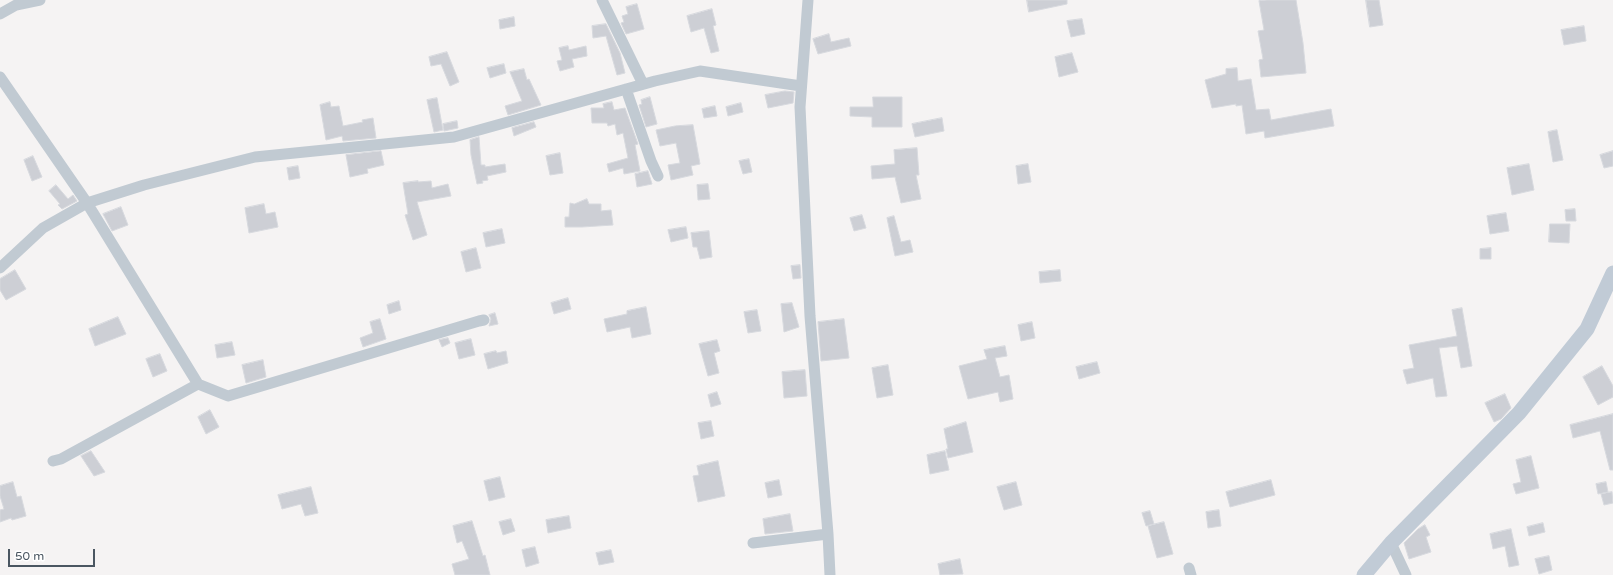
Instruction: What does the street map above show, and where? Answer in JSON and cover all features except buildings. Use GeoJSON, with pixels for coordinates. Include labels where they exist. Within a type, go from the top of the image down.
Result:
{"type":"FeatureCollection","features":[{"type":"Feature","properties":{"kind":"main road"},"geometry":{"type":"LineString","coordinates":[[1364,575],[1391,542],[1519,413],[1588,330],[1613,273]]}},
{"type":"Feature","properties":{"kind":"street"},"geometry":{"type":"LineString","coordinates":[[0,14],[16,5],[40,0]]}},
{"type":"Feature","properties":{"kind":"street"},"geometry":{"type":"LineString","coordinates":[[602,0],[643,84]]}},
{"type":"Feature","properties":{"kind":"street"},"geometry":{"type":"LineString","coordinates":[[808,0],[800,107],[810,316],[830,575]]}},
{"type":"Feature","properties":{"kind":"street"},"geometry":{"type":"LineString","coordinates":[[0,268],[43,228],[87,203],[144,185],[255,157],[454,137],[643,84],[700,72],[801,86]]}},
{"type":"Feature","properties":{"kind":"street"},"geometry":{"type":"LineString","coordinates":[[0,77],[87,203],[198,384],[228,396],[408,341],[484,320]]}},
{"type":"Feature","properties":{"kind":"street"},"geometry":{"type":"LineString","coordinates":[[626,89],[651,161],[658,176]]}},
{"type":"Feature","properties":{"kind":"street"},"geometry":{"type":"LineString","coordinates":[[53,461],[61,459],[198,384]]}},
{"type":"Feature","properties":{"kind":"street"},"geometry":{"type":"LineString","coordinates":[[753,542],[828,534]]}},
{"type":"Feature","properties":{"kind":"street"},"geometry":{"type":"LineString","coordinates":[[1391,542],[1406,575]]}}]}
